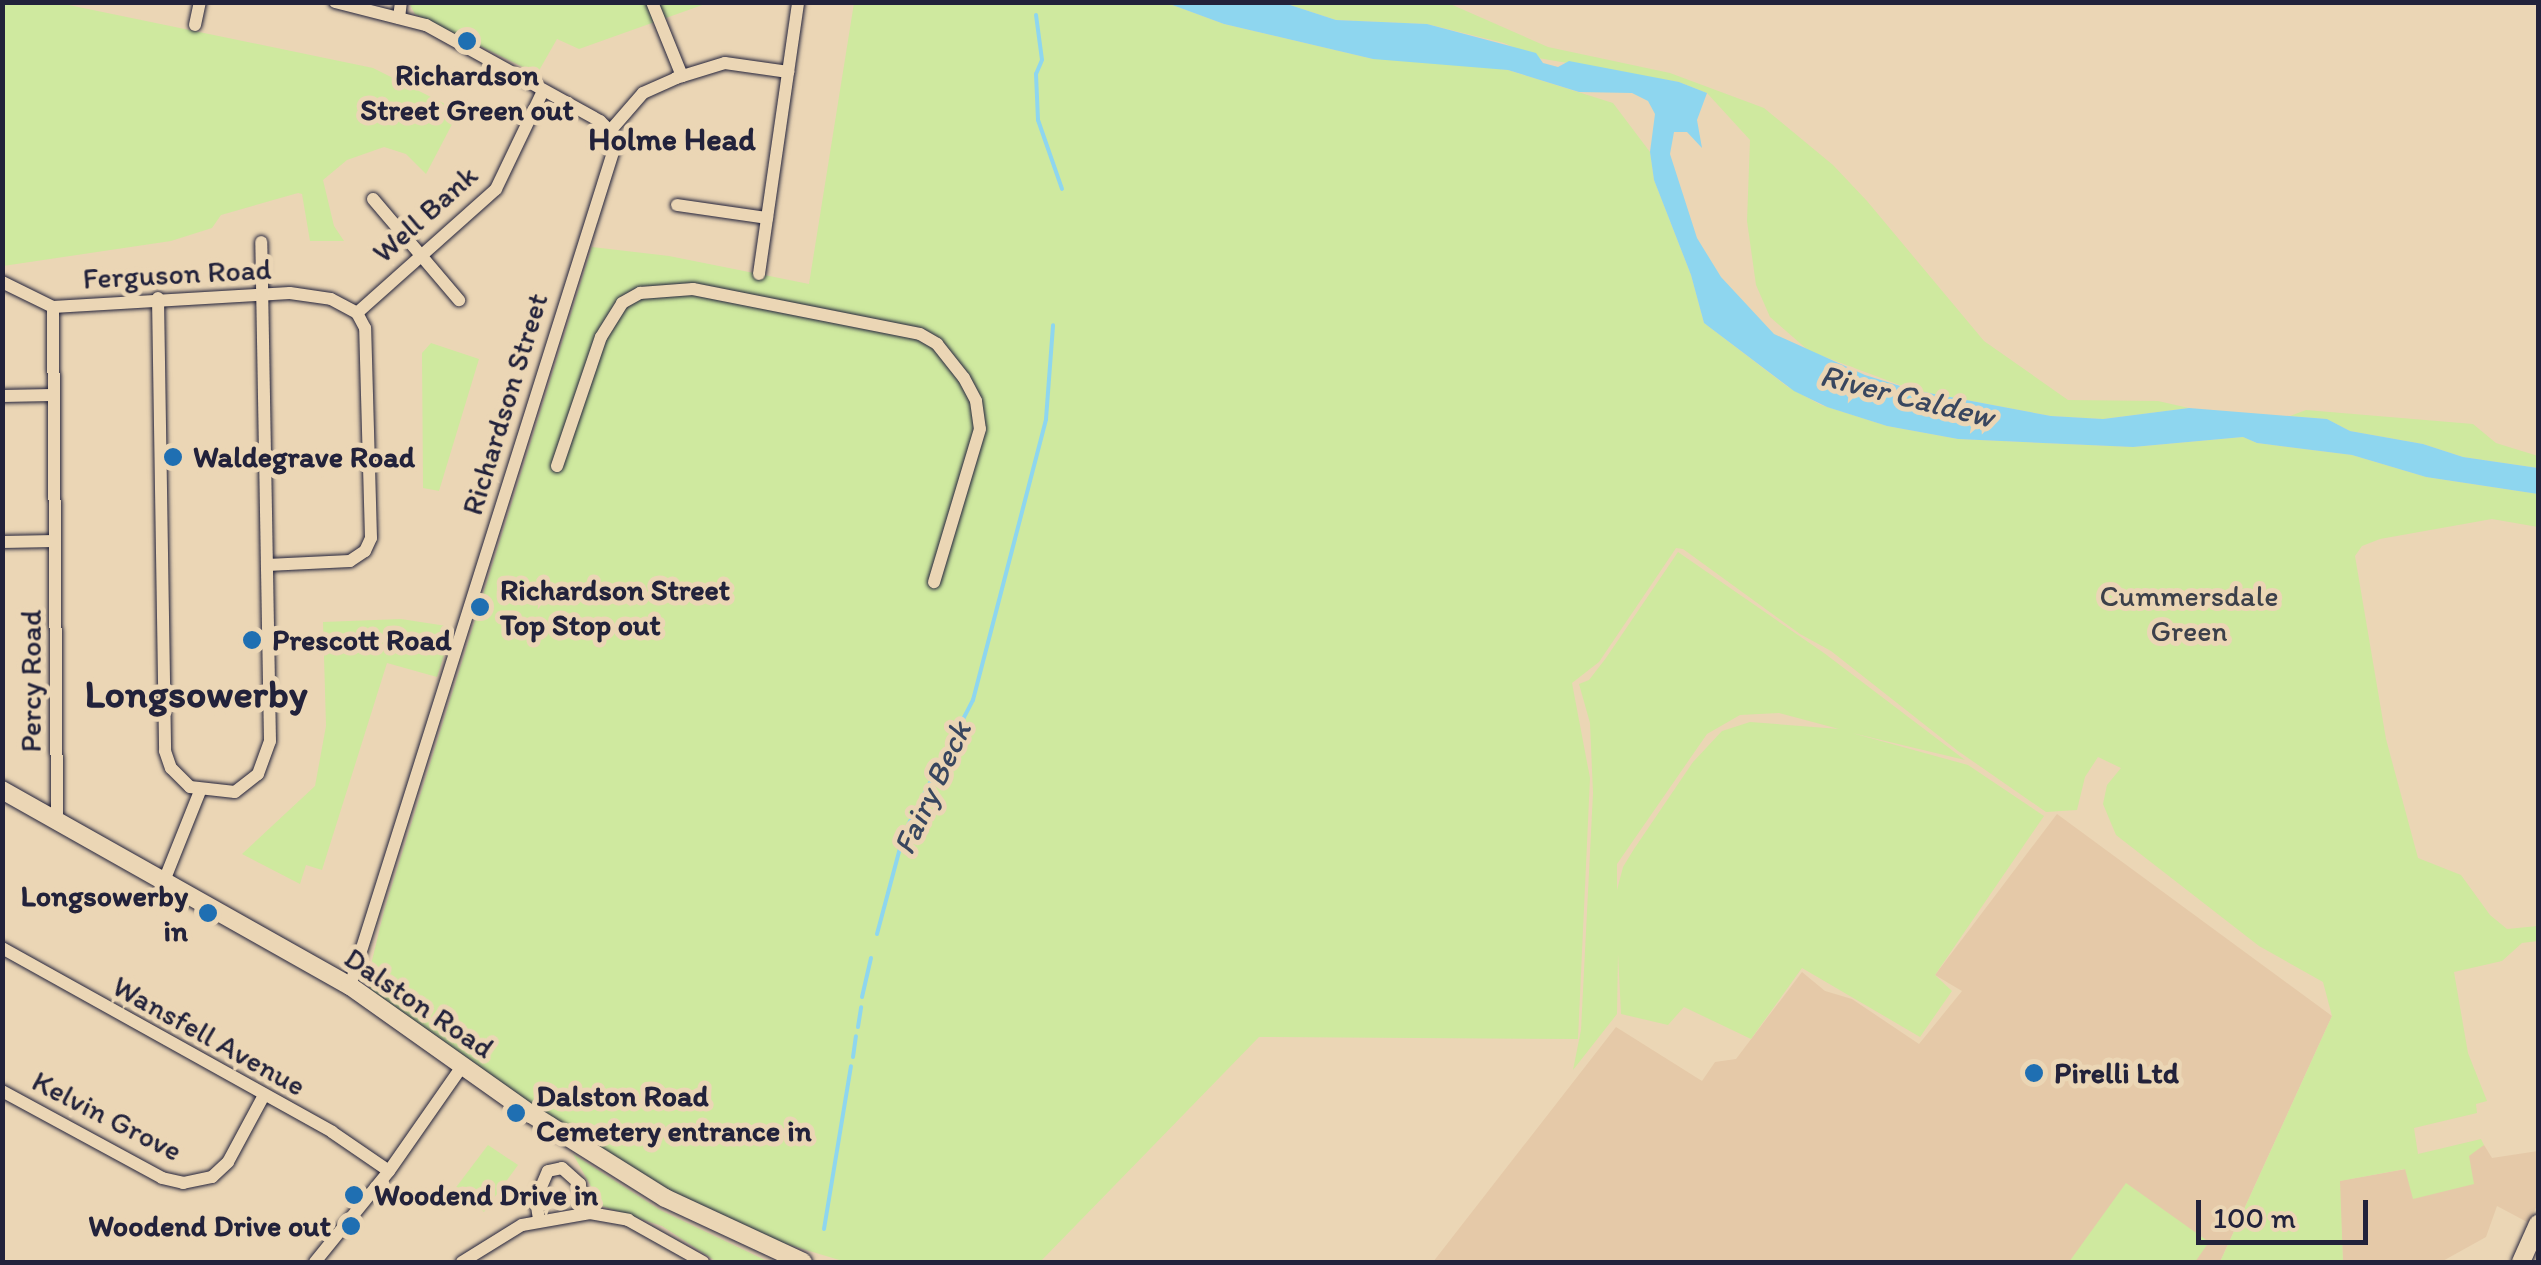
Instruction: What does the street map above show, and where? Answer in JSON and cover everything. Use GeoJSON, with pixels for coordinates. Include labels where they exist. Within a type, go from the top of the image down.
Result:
{"type":"FeatureCollection","features":[{"type":"Feature","properties":{"kind":"main road","name":"Dalston Road"},"geometry":{"type":"LineString","coordinates":[[2,790],[350,986],[543,1122],[665,1198],[803,1262]]}},
{"type":"Feature","properties":{"kind":"main road"},"geometry":{"type":"LineString","coordinates":[[2521,1262],[2538,1224]]}},
{"type":"Feature","properties":{"kind":"street"},"geometry":{"type":"LineString","coordinates":[[195,25],[200,2]]}},
{"type":"Feature","properties":{"kind":"street"},"geometry":{"type":"LineString","coordinates":[[334,2],[426,25],[610,130],[643,93],[682,76],[725,63],[788,72]]}},
{"type":"Feature","properties":{"kind":"street"},"geometry":{"type":"LineString","coordinates":[[399,18],[402,2]]}},
{"type":"Feature","properties":{"kind":"street"},"geometry":{"type":"LineString","coordinates":[[652,2],[682,76]]}},
{"type":"Feature","properties":{"kind":"street"},"geometry":{"type":"LineString","coordinates":[[758,274],[798,2]]}},
{"type":"Feature","properties":{"kind":"street","name":"Well Bank"},"geometry":{"type":"LineString","coordinates":[[357,313],[419,254],[496,190],[543,90]]}},
{"type":"Feature","properties":{"kind":"street","name":"Richardson Street"},"geometry":{"type":"LineString","coordinates":[[350,986],[578,253],[614,150],[610,130]]}},
{"type":"Feature","properties":{"kind":"street"},"geometry":{"type":"LineString","coordinates":[[373,199],[459,300]]}},
{"type":"Feature","properties":{"kind":"street"},"geometry":{"type":"LineString","coordinates":[[677,205],[767,218]]}},
{"type":"Feature","properties":{"kind":"street"},"geometry":{"type":"LineString","coordinates":[[158,298],[164,742],[171,768],[181,780],[200,790],[234,792],[252,782],[265,764],[270,741],[261,242]]}},
{"type":"Feature","properties":{"kind":"street","name":"Ferguson Road"},"geometry":{"type":"LineString","coordinates":[[2,282],[53,307],[263,292],[322,296],[357,313]]}},
{"type":"Feature","properties":{"kind":"street"},"geometry":{"type":"LineString","coordinates":[[557,466],[601,337],[622,302],[640,293],[692,289],[920,334],[938,344],[964,378],[976,401],[980,429],[934,582]]}},
{"type":"Feature","properties":{"kind":"street","name":"Percy Road"},"geometry":{"type":"LineString","coordinates":[[53,307],[56,821]]}},
{"type":"Feature","properties":{"kind":"street"},"geometry":{"type":"LineString","coordinates":[[267,565],[350,562],[366,552],[371,538],[365,328],[357,313]]}},
{"type":"Feature","properties":{"kind":"street"},"geometry":{"type":"LineString","coordinates":[[2,396],[52,396]]}},
{"type":"Feature","properties":{"kind":"street"},"geometry":{"type":"LineString","coordinates":[[2,542],[55,541]]}},
{"type":"Feature","properties":{"kind":"street"},"geometry":{"type":"LineString","coordinates":[[164,881],[200,790]]}},
{"type":"Feature","properties":{"kind":"street","name":"Wansfell Avenue"},"geometry":{"type":"LineString","coordinates":[[2,948],[262,1097],[332,1132],[389,1172]]}},
{"type":"Feature","properties":{"kind":"street"},"geometry":{"type":"LineString","coordinates":[[315,1262],[389,1172],[463,1065]]}},
{"type":"Feature","properties":{"kind":"street","name":"Kelvin Grove"},"geometry":{"type":"LineString","coordinates":[[2,1091],[162,1178],[183,1183],[212,1177],[228,1162],[262,1097]]}},
{"type":"Feature","properties":{"kind":"street"},"geometry":{"type":"LineString","coordinates":[[539,1219],[536,1199],[548,1171],[562,1168],[580,1184],[580,1214]]}},
{"type":"Feature","properties":{"kind":"street"},"geometry":{"type":"LineString","coordinates":[[462,1262],[490,1241],[539,1219],[580,1214],[628,1220],[704,1262]]}},
{"type":"Feature","properties":{"kind":"shaded area"},"geometry":{"type":"Polygon","coordinates":[[[2057,814],[2332,1016],[2220,1262],[1433,1262],[1616,1027],[1702,1081],[1715,1062],[1736,1059],[1802,972],[1825,991],[1852,999],[1919,1044],[1962,991],[1935,975],[2057,814]]]}},
{"type":"Feature","properties":{"kind":"shaded area"},"geometry":{"type":"Polygon","coordinates":[[[2484,1145],[2492,1158],[2538,1151],[2538,1203],[2529,1223],[2497,1206],[2486,1237],[2441,1262],[2343,1262],[2339,1181],[2406,1169],[2484,1145]]]}},
{"type":"Feature","properties":{"kind":"green space"},"geometry":{"type":"Polygon","coordinates":[[[3,3],[59,3],[373,68],[459,111],[426,174],[406,154],[384,147],[347,160],[323,180],[334,226],[344,241],[310,241],[302,194],[298,193],[221,215],[212,228],[171,241],[3,266],[3,3]]]}},
{"type":"Feature","properties":{"kind":"green space"},"geometry":{"type":"Polygon","coordinates":[[[409,3],[708,3],[579,49],[557,39],[537,74],[415,14],[409,3]]]}},
{"type":"Feature","properties":{"kind":"green space","name":"Cummersdale Green"},"geometry":{"type":"Polygon","coordinates":[[[854,3],[1167,3],[1224,24],[1373,59],[1426,59],[1508,70],[1613,103],[1650,152],[1654,180],[1691,275],[1704,323],[1788,387],[1821,405],[1887,426],[1958,439],[2133,447],[2243,437],[2257,443],[2352,455],[2426,477],[2538,494],[2538,527],[2492,519],[2380,539],[2362,546],[2355,556],[2386,739],[2418,858],[2461,875],[2490,915],[2507,929],[2538,926],[2538,941],[2522,943],[2502,961],[2454,972],[2468,1053],[2487,1101],[2476,1104],[2477,1113],[2414,1128],[2418,1154],[2481,1139],[2484,1145],[2469,1156],[2474,1184],[2413,1199],[2405,1169],[2340,1181],[2343,1262],[2220,1262],[2332,1016],[2323,982],[2259,946],[2116,835],[2103,804],[2107,785],[2121,768],[2098,757],[2085,777],[2077,810],[2046,812],[1958,751],[1831,651],[1800,634],[1683,549],[1676,548],[1599,662],[1572,683],[1590,778],[1578,1039],[1259,1037],[1040,1262],[846,1262],[726,1226],[665,1198],[371,992],[368,977],[384,911],[592,247],[669,256],[809,284],[854,3]]]}},
{"type":"Feature","properties":{"kind":"green space"},"geometry":{"type":"Polygon","coordinates":[[[1284,3],[1448,3],[1548,47],[1670,73],[1764,108],[1833,165],[1867,201],[1984,341],[2068,400],[2158,401],[2189,408],[2103,419],[2051,416],[1913,390],[1809,351],[1770,317],[1756,285],[1747,221],[1750,140],[1707,93],[1679,82],[1538,58],[1504,43],[1427,24],[1336,20],[1284,3]]]}},
{"type":"Feature","properties":{"kind":"green space"},"geometry":{"type":"Polygon","coordinates":[[[431,343],[479,359],[439,491],[423,488],[422,353],[431,343]]]}},
{"type":"Feature","properties":{"kind":"green space"},"geometry":{"type":"Polygon","coordinates":[[[2306,410],[2473,424],[2496,443],[2538,456],[2538,468],[2463,457],[2423,444],[2350,431],[2327,419],[2290,416],[2306,410]]]}},
{"type":"Feature","properties":{"kind":"green space"},"geometry":{"type":"Polygon","coordinates":[[[1678,552],[1824,653],[1965,760],[1852,733],[1968,765],[2044,816],[1935,975],[1952,991],[1920,1037],[1802,968],[1751,1039],[1684,1007],[1668,1025],[1621,1014],[1618,954],[1617,1014],[1573,1070],[1581,1030],[1593,793],[1590,723],[1579,684],[1589,680],[1678,552]],[[1779,713],[1740,715],[1707,734],[1617,864],[1617,890],[1623,867],[1634,849],[1693,762],[1722,731],[1750,722],[1839,729],[1779,713]]]}},
{"type":"Feature","properties":{"kind":"green space"},"geometry":{"type":"Polygon","coordinates":[[[401,619],[453,627],[437,677],[387,663],[322,870],[306,865],[300,884],[242,854],[315,786],[326,726],[323,622],[401,619]]]}},
{"type":"Feature","properties":{"kind":"green space"},"geometry":{"type":"Polygon","coordinates":[[[488,1145],[518,1165],[484,1212],[454,1190],[488,1145]]]}},
{"type":"Feature","properties":{"kind":"green space"},"geometry":{"type":"Polygon","coordinates":[[[573,1154],[660,1210],[769,1262],[717,1262],[662,1226],[602,1206],[573,1154]]]}},
{"type":"Feature","properties":{"kind":"green space"},"geometry":{"type":"Polygon","coordinates":[[[2126,1183],[2209,1242],[2195,1262],[2069,1262],[2126,1183]]]}},
{"type":"Feature","properties":{"kind":"water","name":"River Caldew"},"geometry":{"type":"Polygon","coordinates":[[[1167,3],[1284,3],[1336,20],[1427,24],[1536,53],[1543,63],[1558,67],[1569,61],[1679,82],[1707,93],[1697,120],[1702,148],[1687,132],[1674,132],[1670,154],[1697,238],[1721,277],[1774,334],[1865,375],[1913,390],[2051,416],[2103,419],[2189,408],[2327,419],[2350,431],[2423,444],[2463,457],[2538,468],[2538,494],[2426,477],[2352,455],[2257,443],[2243,437],[2133,447],[1958,439],[1887,426],[1827,407],[1794,391],[1704,323],[1691,275],[1654,180],[1650,152],[1655,114],[1648,101],[1632,93],[1579,92],[1508,70],[1373,59],[1224,24],[1167,3]]]}},
{"type":"Feature","properties":{"kind":"waterway","name":"Fairy Beck"},"geometry":{"type":"LineString","coordinates":[[1036,15],[1042,60],[1036,74],[1038,120],[1062,189]]}},
{"type":"Feature","properties":{"kind":"waterway","name":"Fairy Beck"},"geometry":{"type":"LineString","coordinates":[[877,934],[904,833],[973,700],[1046,419],[1053,325]]}},
{"type":"Feature","properties":{"kind":"waterway","name":"Fairy Beck"},"geometry":{"type":"LineString","coordinates":[[862,997],[871,958]]}},
{"type":"Feature","properties":{"kind":"waterway","name":"Fairy Beck"},"geometry":{"type":"LineString","coordinates":[[858,1027],[861,1007]]}},
{"type":"Feature","properties":{"kind":"waterway","name":"Fairy Beck"},"geometry":{"type":"LineString","coordinates":[[853,1057],[856,1036]]}},
{"type":"Feature","properties":{"kind":"waterway","name":"Fairy Beck"},"geometry":{"type":"LineString","coordinates":[[824,1229],[851,1066]]}},
{"type":"Feature","properties":{"kind":"place","name":"Richardson Street Green out"},"geometry":{"type":"Point","coordinates":[467,41]}},
{"type":"Feature","properties":{"kind":"place","name":"Waldegrave Road"},"geometry":{"type":"Point","coordinates":[173,457]}},
{"type":"Feature","properties":{"kind":"place","name":"Richardson Street Top Stop out"},"geometry":{"type":"Point","coordinates":[480,607]}},
{"type":"Feature","properties":{"kind":"place","name":"Prescott Road"},"geometry":{"type":"Point","coordinates":[252,640]}},
{"type":"Feature","properties":{"kind":"place","name":"Longsowerby in"},"geometry":{"type":"Point","coordinates":[208,913]}},
{"type":"Feature","properties":{"kind":"place","name":"Pirelli Ltd"},"geometry":{"type":"Point","coordinates":[2034,1073]}},
{"type":"Feature","properties":{"kind":"place","name":"Dalston Road Cemetery entrance in"},"geometry":{"type":"Point","coordinates":[516,1113]}},
{"type":"Feature","properties":{"kind":"place","name":"Woodend Drive in"},"geometry":{"type":"Point","coordinates":[354,1195]}},
{"type":"Feature","properties":{"kind":"place","name":"Woodend Drive out"},"geometry":{"type":"Point","coordinates":[351,1226]}},
{"type":"Feature","properties":{"kind":"district","name":"Holme Head"},"geometry":{"type":"Point","coordinates":[672,139]}},
{"type":"Feature","properties":{"kind":"district","name":"Longsowerby"},"geometry":{"type":"Point","coordinates":[196,693]}}]}
